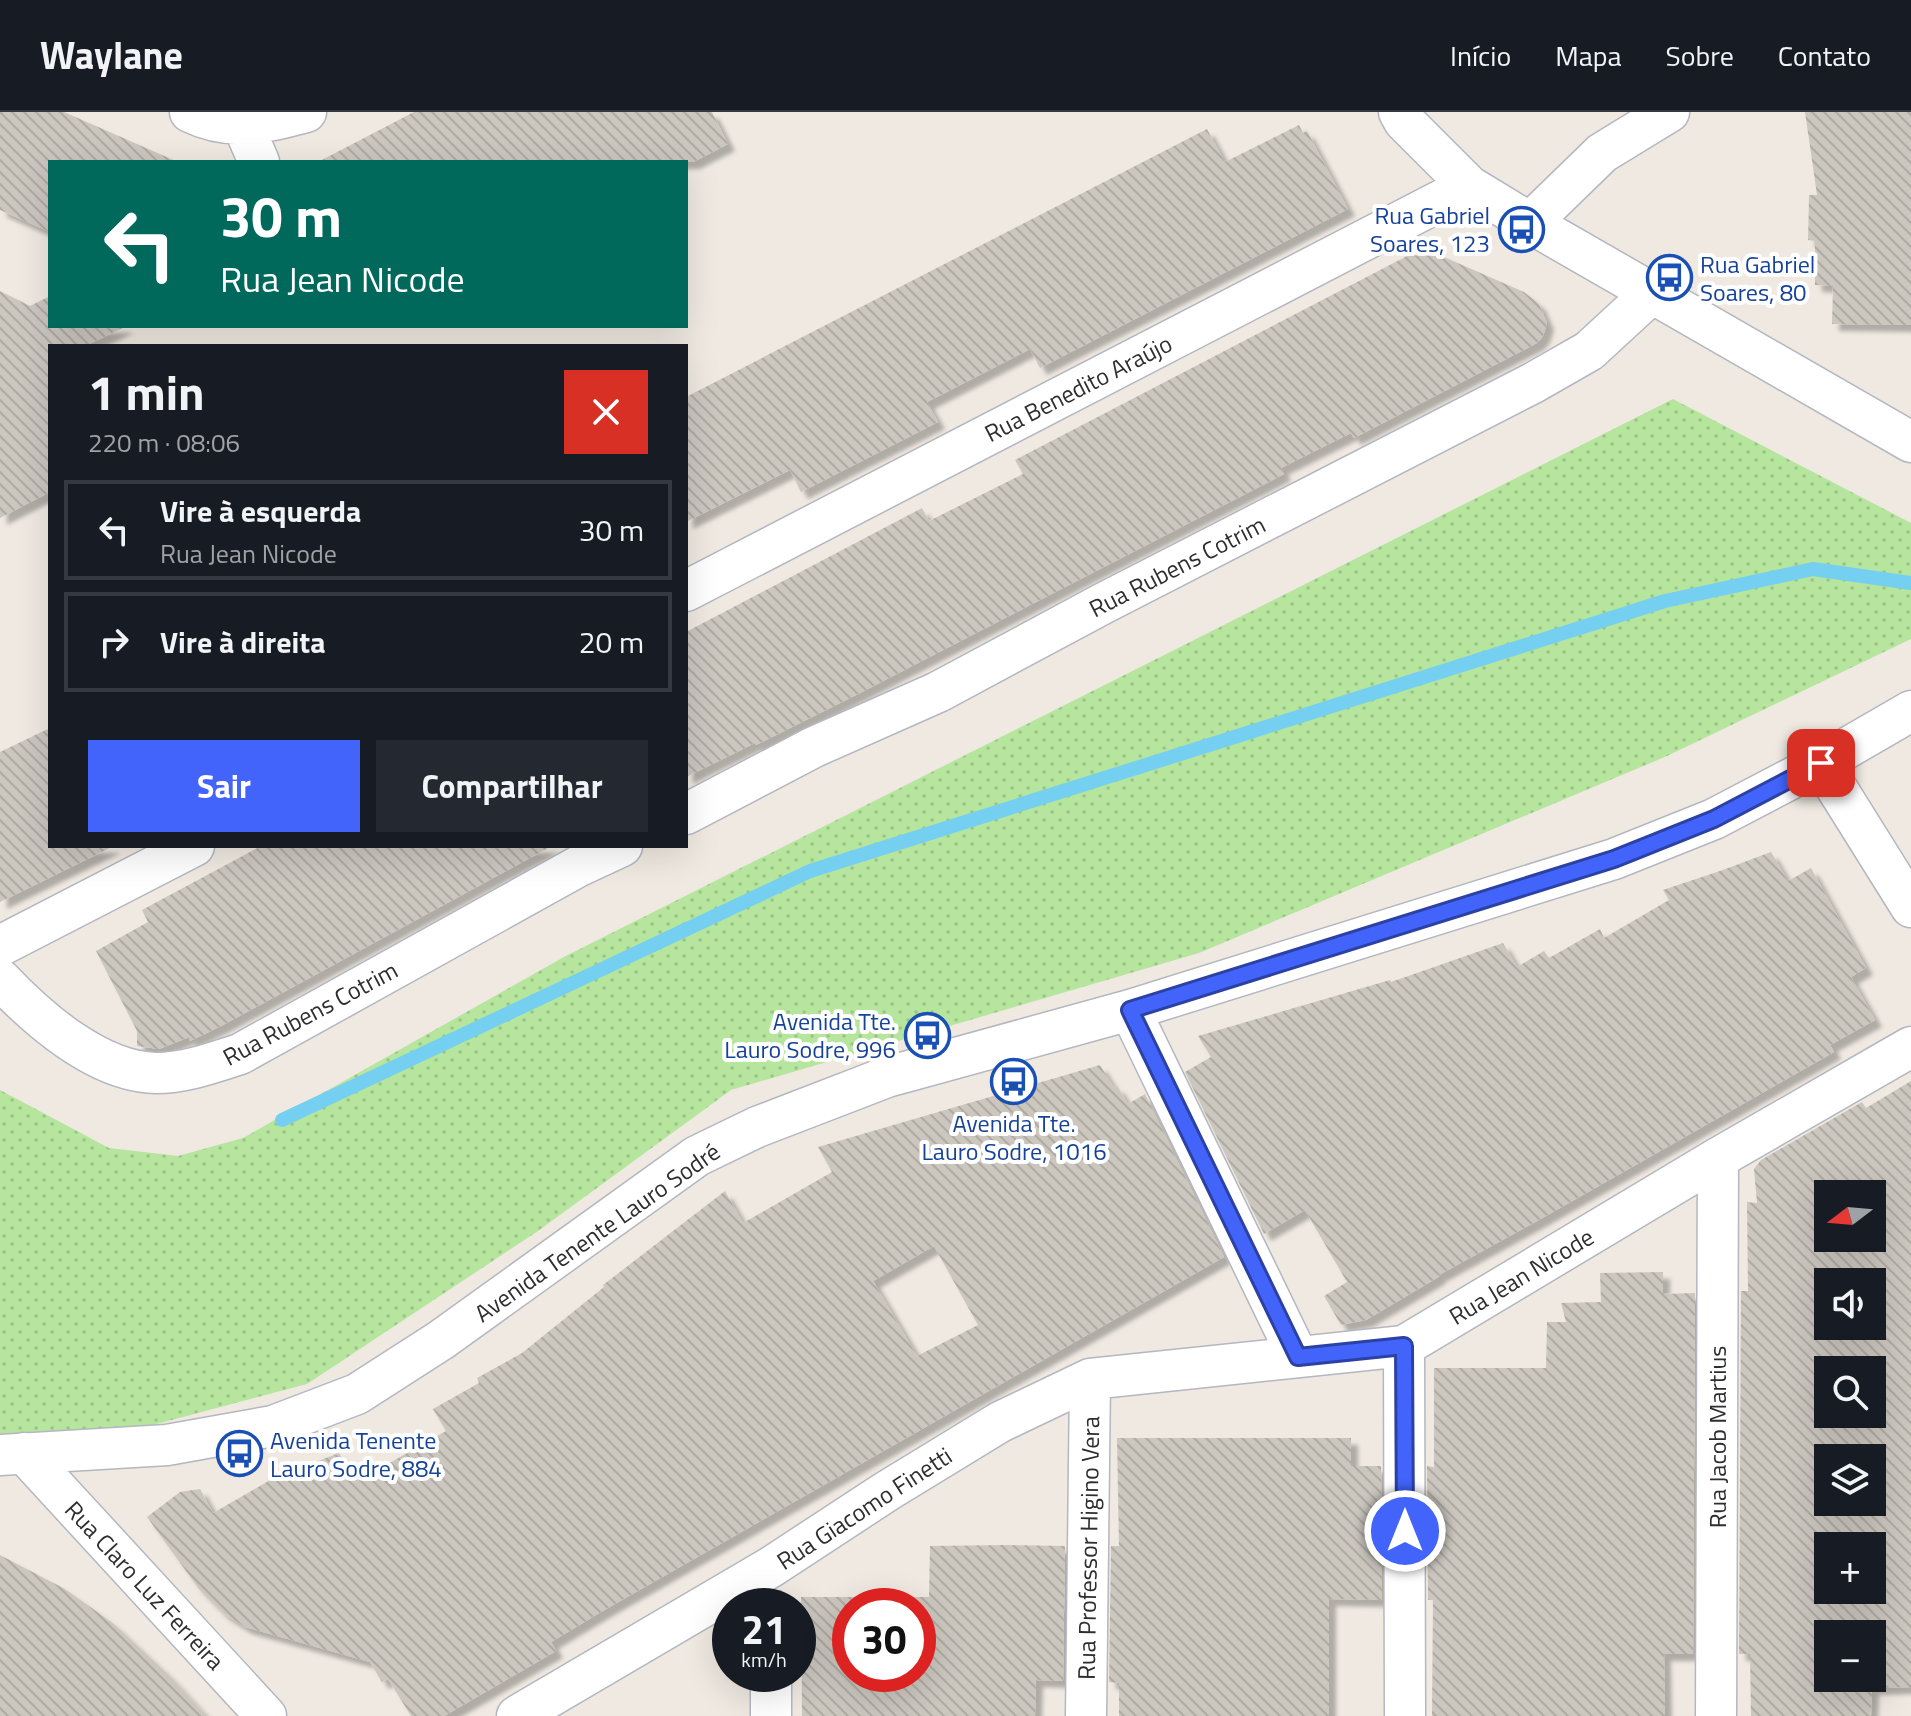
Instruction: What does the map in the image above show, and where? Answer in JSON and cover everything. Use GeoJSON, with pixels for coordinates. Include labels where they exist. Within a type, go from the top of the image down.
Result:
{"type":"FeatureCollection","features":[{"type":"Feature","properties":{"kind":"street"},"geometry":{"type":"LineString","coordinates":[[190,112],[216,123],[243,125],[306,112]]}},
{"type":"Feature","properties":{"kind":"street"},"geometry":{"type":"LineString","coordinates":[[1399,112],[1404,121],[1469,186],[1911,442]]}},
{"type":"Feature","properties":{"kind":"street"},"geometry":{"type":"LineString","coordinates":[[1530,223],[1602,153],[1669,112]]}},
{"type":"Feature","properties":{"kind":"street"},"geometry":{"type":"LineString","coordinates":[[243,125],[258,160]]}},
{"type":"Feature","properties":{"kind":"street","name":"Rua Benedito Araújo"},"geometry":{"type":"LineString","coordinates":[[688,590],[1469,186]]}},
{"type":"Feature","properties":{"kind":"street","name":"Rua Rubens Cotrim"},"geometry":{"type":"LineString","coordinates":[[688,813],[814,747],[938,692],[1533,383],[1589,351],[1652,293]]}},
{"type":"Feature","properties":{"kind":"street","name":"Avenida Tenente Lauro Sodré"},"geometry":{"type":"LineString","coordinates":[[12,1454],[182,1443],[273,1426],[357,1394],[441,1340],[697,1156],[757,1127],[887,1077],[1130,1010],[1614,859],[1714,819],[1911,711]]}},
{"type":"Feature","properties":{"kind":"street"},"geometry":{"type":"LineString","coordinates":[[1821,763],[1911,907]]}},
{"type":"Feature","properties":{"kind":"street"},"geometry":{"type":"LineString","coordinates":[[0,946],[190,848]]}},
{"type":"Feature","properties":{"kind":"street","name":"Rua Rubens Cotrim"},"geometry":{"type":"LineString","coordinates":[[0,979],[61,1035],[115,1066],[154,1073],[197,1068],[240,1054],[618,848]]}},
{"type":"Feature","properties":{"kind":"street"},"geometry":{"type":"LineString","coordinates":[[1130,1010],[1298,1357]]}},
{"type":"Feature","properties":{"kind":"street","name":"Rua Jean Nicode"},"geometry":{"type":"LineString","coordinates":[[1090,1379],[1404,1346],[1718,1158],[1911,1047]]}},
{"type":"Feature","properties":{"kind":"street","name":"Rua Jacob Martius"},"geometry":{"type":"LineString","coordinates":[[1716,1716],[1718,1158]]}},
{"type":"Feature","properties":{"kind":"street"},"geometry":{"type":"LineString","coordinates":[[1404,1346],[1405,1716]]}},
{"type":"Feature","properties":{"kind":"street","name":"Rua Giacomo Finetti"},"geometry":{"type":"LineString","coordinates":[[517,1716],[771,1567],[1000,1422],[1090,1379]]}},
{"type":"Feature","properties":{"kind":"street","name":"Rua Professor Higino Vera"},"geometry":{"type":"LineString","coordinates":[[1086,1716],[1090,1379]]}},
{"type":"Feature","properties":{"kind":"street","name":"Rua Claro Luz Ferreira"},"geometry":{"type":"LineString","coordinates":[[12,1454],[266,1716]]}},
{"type":"Feature","properties":{"kind":"street"},"geometry":{"type":"LineString","coordinates":[[771,1567],[771,1588]]}},
{"type":"Feature","properties":{"kind":"street"},"geometry":{"type":"LineString","coordinates":[[771,1692],[771,1716]]}},
{"type":"Feature","properties":{"kind":"green space"},"geometry":{"type":"Polygon","coordinates":[[[1673,399],[1911,523],[1911,639],[1667,756],[1199,953],[731,1090],[538,1231],[307,1384],[89,1442],[0,1446],[0,1090],[109,1148],[178,1156],[243,1138],[564,957],[1673,399]]]}},
{"type":"Feature","properties":{"kind":"building"},"geometry":{"type":"Polygon","coordinates":[[[0,112],[64,112],[173,160],[48,160],[48,231],[0,210],[0,112]]]}},
{"type":"Feature","properties":{"kind":"building"},"geometry":{"type":"Polygon","coordinates":[[[414,112],[712,112],[728,144],[693,162],[322,160],[414,112]]]}},
{"type":"Feature","properties":{"kind":"building"},"geometry":{"type":"Polygon","coordinates":[[[1805,112],[1911,112],[1911,325],[1832,324],[1833,286],[1815,285],[1815,241],[1808,240],[1809,195],[1817,195],[1805,112]]]}},
{"type":"Feature","properties":{"kind":"building"},"geometry":{"type":"Polygon","coordinates":[[[1299,125],[1303,133],[1307,131],[1348,209],[1040,368],[1030,349],[927,402],[938,422],[801,492],[790,470],[688,521],[688,396],[1207,129],[1225,162],[1299,125]]]}},
{"type":"Feature","properties":{"kind":"building"},"geometry":{"type":"Polygon","coordinates":[[[1437,254],[1524,292],[1539,304],[1547,323],[1543,336],[1537,343],[1354,438],[1351,433],[1281,468],[1284,474],[854,696],[688,776],[688,631],[922,508],[929,521],[1023,474],[1015,460],[1407,256],[1437,254]]]}},
{"type":"Feature","properties":{"kind":"building"},"geometry":{"type":"Polygon","coordinates":[[[0,291],[30,306],[48,297],[48,328],[123,328],[89,344],[48,344],[48,493],[0,518],[0,291]]]}},
{"type":"Feature","properties":{"kind":"building"},"geometry":{"type":"Polygon","coordinates":[[[48,729],[48,848],[110,848],[0,902],[0,752],[48,729]]]}},
{"type":"Feature","properties":{"kind":"building"},"geometry":{"type":"Polygon","coordinates":[[[257,848],[548,848],[221,1026],[190,1041],[189,1037],[159,1049],[137,1046],[137,1031],[96,951],[148,922],[142,910],[257,848]]]}},
{"type":"Feature","properties":{"kind":"building"},"geometry":{"type":"Polygon","coordinates":[[[1771,852],[1788,881],[1811,868],[1866,968],[1851,977],[1875,1020],[1830,1045],[1834,1052],[1437,1276],[1440,1276],[1366,1320],[1341,1325],[1324,1296],[1347,1282],[1305,1210],[1264,1234],[1185,1072],[1211,1057],[1198,1036],[1391,982],[1503,943],[1517,967],[1544,951],[1549,958],[1600,929],[1604,938],[1669,900],[1663,890],[1771,852]]]}},
{"type":"Feature","properties":{"kind":"building"},"geometry":{"type":"Polygon","coordinates":[[[1100,1065],[1128,1104],[1145,1094],[1224,1257],[606,1609],[551,1642],[556,1651],[444,1716],[411,1716],[388,1679],[382,1682],[370,1662],[245,1627],[223,1613],[199,1589],[147,1517],[180,1492],[200,1489],[213,1513],[272,1479],[339,1453],[356,1482],[446,1431],[433,1409],[479,1383],[477,1378],[522,1353],[603,1285],[725,1191],[743,1223],[832,1172],[818,1147],[1100,1065]],[[934,1246],[873,1281],[917,1356],[978,1325],[934,1246]]]}},
{"type":"Feature","properties":{"kind":"building"},"geometry":{"type":"Polygon","coordinates":[[[1911,1081],[1911,1687],[1886,1688],[1886,1620],[1814,1620],[1814,1692],[1872,1692],[1871,1716],[1751,1716],[1750,1654],[1739,1654],[1741,1291],[1748,1291],[1747,1202],[1757,1203],[1754,1169],[1761,1160],[1862,1102],[1866,1108],[1911,1081]]]}},
{"type":"Feature","properties":{"kind":"building"},"geometry":{"type":"Polygon","coordinates":[[[1663,1272],[1663,1294],[1695,1293],[1693,1654],[1664,1654],[1665,1716],[1432,1716],[1433,1600],[1428,1600],[1427,1466],[1434,1467],[1434,1368],[1546,1368],[1547,1322],[1566,1322],[1561,1303],[1601,1302],[1600,1273],[1663,1272]]]}},
{"type":"Feature","properties":{"kind":"building"},"geometry":{"type":"Polygon","coordinates":[[[1117,1438],[1351,1438],[1351,1466],[1381,1466],[1382,1600],[1329,1599],[1329,1716],[1119,1716],[1119,1683],[1109,1682],[1111,1546],[1119,1546],[1117,1438]]]}},
{"type":"Feature","properties":{"kind":"building"},"geometry":{"type":"Polygon","coordinates":[[[930,1546],[1065,1546],[1063,1681],[1036,1680],[1035,1716],[802,1716],[802,1692],[816,1692],[816,1597],[832,1597],[832,1692],[936,1692],[936,1588],[929,1588],[930,1546]]]}},
{"type":"Feature","properties":{"kind":"building"},"geometry":{"type":"Polygon","coordinates":[[[0,1555],[65,1589],[114,1624],[171,1677],[207,1716],[0,1716],[0,1555]]]}},
{"type":"Feature","properties":{"kind":"waterway"},"geometry":{"type":"LineString","coordinates":[[282,1120],[810,871],[1665,601],[1813,569],[1911,583]]}},
{"type":"Feature","properties":{"kind":"place","name":"Rua Gabriel Soares, 123"},"geometry":{"type":"Point","coordinates":[1521,229]}},
{"type":"Feature","properties":{"kind":"place","name":"Rua Gabriel Soares, 80"},"geometry":{"type":"Point","coordinates":[1669,278]}},
{"type":"Feature","properties":{"kind":"place","name":"Avenida Tte. Lauro Sodre, 996"},"geometry":{"type":"Point","coordinates":[927,1035]}},
{"type":"Feature","properties":{"kind":"place","name":"Avenida Tte. Lauro Sodre, 1016"},"geometry":{"type":"Point","coordinates":[1014,1081]}},
{"type":"Feature","properties":{"kind":"place","name":"Avenida Tenente Lauro Sodre, 884"},"geometry":{"type":"Point","coordinates":[239,1454]}},
{"type":"Feature","properties":{"kind":"route"},"geometry":{"type":"LineString","coordinates":[[1405,1531],[1404,1346],[1298,1357],[1130,1010],[1614,859],[1714,819],[1821,763]]}}]}
